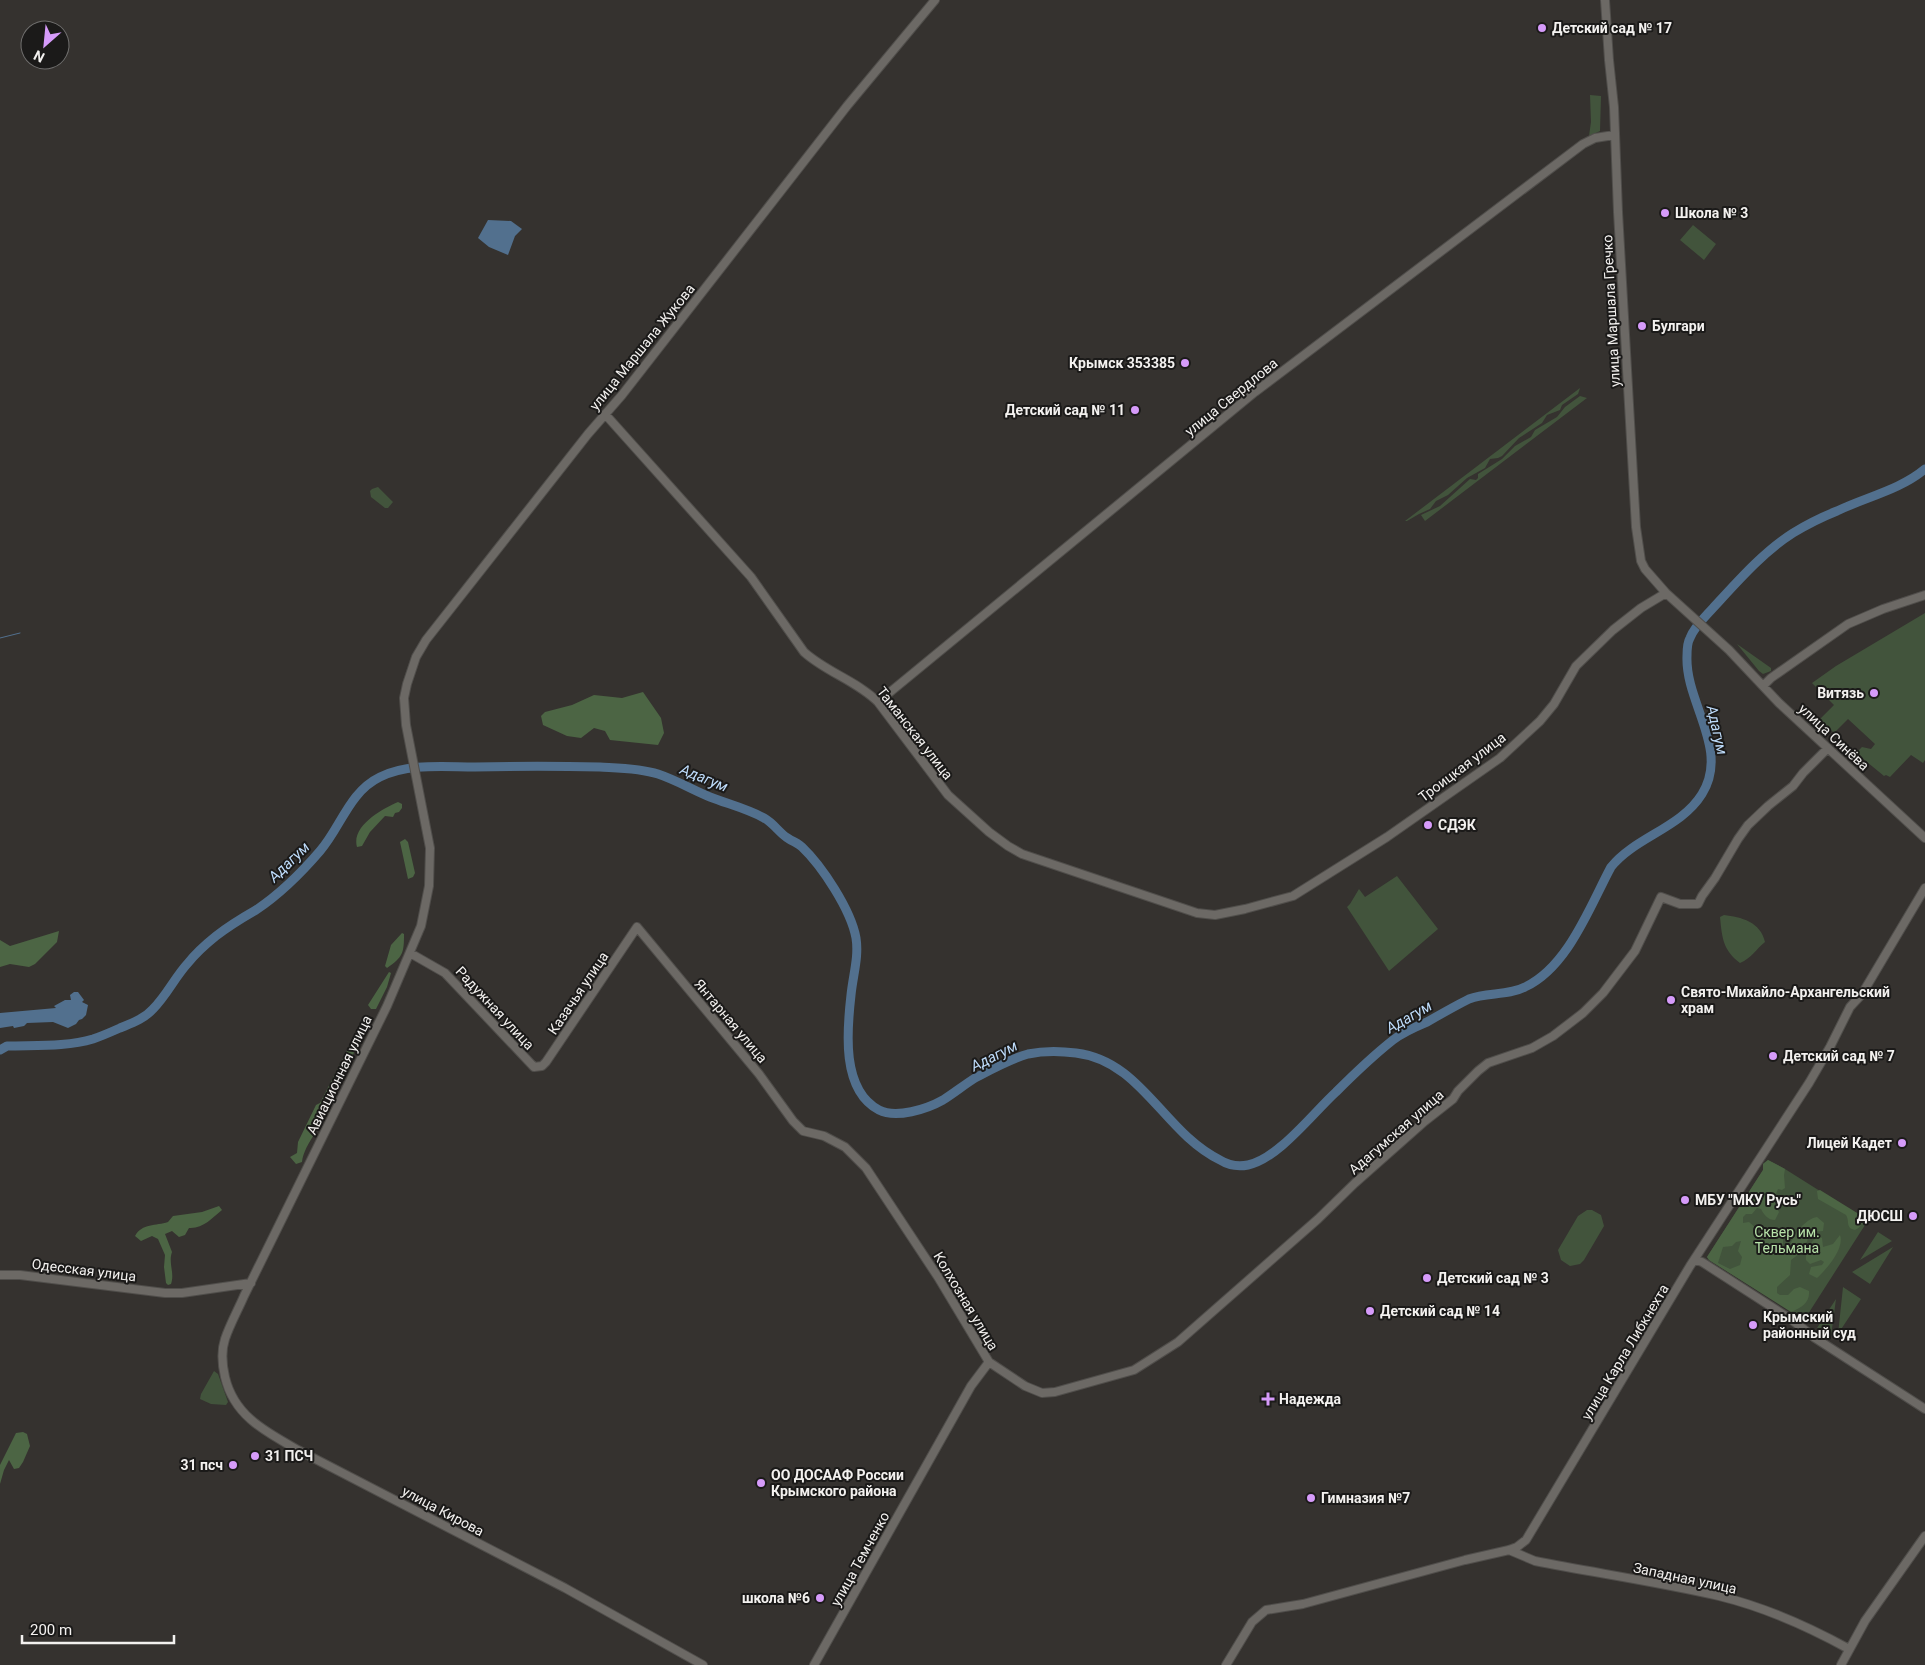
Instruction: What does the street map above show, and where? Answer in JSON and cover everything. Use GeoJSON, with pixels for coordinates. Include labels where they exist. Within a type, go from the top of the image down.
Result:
{"type":"FeatureCollection","features":[{"type":"Feature","properties":{"kind":"main road","name":"улица Маршала Жукова"},"geometry":{"type":"LineString","coordinates":[[424,810],[406,725],[404,698],[416,657],[426,640],[622,395],[847,106],[935,0]]}},
{"type":"Feature","properties":{"kind":"main road","name":"улица Маршала Гречко"},"geometry":{"type":"LineString","coordinates":[[1605,0],[1636,535],[1639,554],[1645,569],[1666,593],[1729,650]]}},
{"type":"Feature","properties":{"kind":"main road","name":"улица Свердлова"},"geometry":{"type":"LineString","coordinates":[[878,702],[1255,392],[1583,144],[1595,138],[1614,135]]}},
{"type":"Feature","properties":{"kind":"main road","name":"Таманская улица"},"geometry":{"type":"LineString","coordinates":[[605,414],[751,577],[804,652],[814,661],[868,692],[878,702],[948,794],[989,832],[1015,850],[1197,912],[1215,915],[1293,896]]}},
{"type":"Feature","properties":{"kind":"main road","name":"Троицкая улица"},"geometry":{"type":"LineString","coordinates":[[1293,896],[1387,837],[1500,758],[1554,704],[1572,672],[1583,659],[1628,618],[1666,593]]}},
{"type":"Feature","properties":{"kind":"main road"},"geometry":{"type":"LineString","coordinates":[[1763,686],[1771,678],[1848,624],[1925,595]]}},
{"type":"Feature","properties":{"kind":"main road","name":"улица Синёва"},"geometry":{"type":"LineString","coordinates":[[1729,650],[1763,686],[1925,838]]}},
{"type":"Feature","properties":{"kind":"main road","name":"Адагумская улица"},"geometry":{"type":"LineString","coordinates":[[1198,1323],[1318,1219],[1355,1183],[1425,1121],[1453,1099],[1458,1091],[1478,1071],[1497,1059],[1532,1048],[1553,1036],[1583,1013],[1603,994],[1635,951],[1661,897],[1680,904],[1698,904],[1748,825],[1793,786],[1828,748]]}},
{"type":"Feature","properties":{"kind":"main road","name":"Авиационная улица"},"geometry":{"type":"LineString","coordinates":[[225,1339],[386,1006],[421,926],[429,886],[430,848],[424,810]]}},
{"type":"Feature","properties":{"kind":"main road","name":"улица Карла Либкнехта"},"geometry":{"type":"LineString","coordinates":[[1226,1665],[1252,1622],[1266,1610],[1304,1604],[1465,1560],[1509,1550],[1522,1544],[1530,1535],[1695,1260],[1809,1083],[1850,1007],[1862,994],[1925,888]]}},
{"type":"Feature","properties":{"kind":"main road","name":"Казачья улица"},"geometry":{"type":"LineString","coordinates":[[534,1067],[542,1066],[546,1062],[637,927]]}},
{"type":"Feature","properties":{"kind":"main road","name":"Янтарная улица"},"geometry":{"type":"LineString","coordinates":[[637,927],[759,1074],[793,1121],[803,1131]]}},
{"type":"Feature","properties":{"kind":"main road","name":"Радужная улица"},"geometry":{"type":"LineString","coordinates":[[410,953],[445,973],[534,1067]]}},
{"type":"Feature","properties":{"kind":"main road","name":"Колхозная улица"},"geometry":{"type":"LineString","coordinates":[[803,1131],[834,1141],[845,1148],[866,1168],[938,1277],[989,1362],[1025,1386],[1042,1393],[1055,1392],[1134,1370],[1172,1346],[1198,1323]]}},
{"type":"Feature","properties":{"kind":"main road"},"geometry":{"type":"LineString","coordinates":[[1695,1260],[1702,1262],[1792,1320],[1815,1338],[1925,1409]]}},
{"type":"Feature","properties":{"kind":"main road","name":"Одесская улица"},"geometry":{"type":"LineString","coordinates":[[0,1275],[20,1275],[165,1293],[182,1293],[251,1283]]}},
{"type":"Feature","properties":{"kind":"main road","name":"улица Кирова"},"geometry":{"type":"LineString","coordinates":[[225,1339],[222,1363],[225,1380],[238,1407],[251,1421],[298,1450],[596,1604],[703,1665]]}},
{"type":"Feature","properties":{"kind":"main road","name":"улица Темченко"},"geometry":{"type":"LineString","coordinates":[[814,1665],[971,1386],[989,1362]]}},
{"type":"Feature","properties":{"kind":"main road"},"geometry":{"type":"LineString","coordinates":[[1841,1665],[1865,1620],[1925,1536]]}},
{"type":"Feature","properties":{"kind":"main road","name":"Западная улица"},"geometry":{"type":"LineString","coordinates":[[1509,1550],[1535,1561],[1720,1597],[1787,1619],[1818,1632],[1849,1649]]}},
{"type":"Feature","properties":{"kind":"green space"},"geometry":{"type":"Polygon","coordinates":[[[1590,95],[1601,96],[1600,131],[1589,136],[1591,122],[1590,95]]]}},
{"type":"Feature","properties":{"kind":"green space"},"geometry":{"type":"Polygon","coordinates":[[[1693,225],[1716,244],[1704,260],[1680,240],[1693,225]]]}},
{"type":"Feature","properties":{"kind":"green space"},"geometry":{"type":"Polygon","coordinates":[[[1580,388],[1578,394],[1562,405],[1560,410],[1547,415],[1542,423],[1519,438],[1502,456],[1490,459],[1485,468],[1467,478],[1448,495],[1436,501],[1430,509],[1405,521],[1580,388]]]}},
{"type":"Feature","properties":{"kind":"green space"},"geometry":{"type":"Polygon","coordinates":[[[1580,396],[1587,398],[1425,521],[1421,515],[1440,506],[1470,479],[1476,480],[1478,474],[1502,459],[1515,446],[1531,437],[1535,430],[1557,417],[1565,407],[1580,396]]]}},
{"type":"Feature","properties":{"kind":"green space"},"geometry":{"type":"Polygon","coordinates":[[[378,487],[393,502],[388,508],[385,508],[371,497],[370,491],[378,487]]]}},
{"type":"Feature","properties":{"kind":"green space","name":"Витязь"},"geometry":{"type":"Polygon","coordinates":[[[1925,613],[1925,760],[1923,763],[1911,755],[1890,777],[1884,776],[1856,753],[1862,747],[1871,749],[1875,744],[1848,719],[1834,733],[1820,719],[1834,705],[1812,683],[1836,666],[1925,613]]]}},
{"type":"Feature","properties":{"kind":"green space"},"geometry":{"type":"Polygon","coordinates":[[[1737,644],[1771,668],[1771,671],[1763,674],[1759,671],[1737,644]]]}},
{"type":"Feature","properties":{"kind":"green space"},"geometry":{"type":"Polygon","coordinates":[[[643,692],[661,718],[664,733],[658,745],[610,740],[605,731],[594,728],[581,738],[567,736],[543,725],[541,716],[545,712],[572,705],[594,695],[622,698],[643,692]]]}},
{"type":"Feature","properties":{"kind":"green space"},"geometry":{"type":"Polygon","coordinates":[[[398,802],[402,804],[399,812],[395,813],[393,817],[385,816],[370,832],[362,846],[357,847],[356,839],[363,825],[376,814],[398,802]]]}},
{"type":"Feature","properties":{"kind":"green space"},"geometry":{"type":"Polygon","coordinates":[[[405,839],[408,842],[415,873],[413,877],[408,879],[400,842],[405,839]]]}},
{"type":"Feature","properties":{"kind":"green space"},"geometry":{"type":"Polygon","coordinates":[[[1397,876],[1438,929],[1389,971],[1347,907],[1359,889],[1365,897],[1397,876]]]}},
{"type":"Feature","properties":{"kind":"green space"},"geometry":{"type":"Polygon","coordinates":[[[1724,915],[1737,917],[1755,925],[1763,935],[1765,942],[1751,956],[1740,963],[1730,953],[1724,943],[1720,917],[1724,915]]]}},
{"type":"Feature","properties":{"kind":"green space"},"geometry":{"type":"Polygon","coordinates":[[[59,931],[57,942],[35,964],[29,967],[10,964],[0,967],[0,940],[10,946],[59,931]]]}},
{"type":"Feature","properties":{"kind":"green space"},"geometry":{"type":"Polygon","coordinates":[[[402,933],[404,934],[404,940],[402,954],[387,968],[385,966],[391,945],[402,933]]]}},
{"type":"Feature","properties":{"kind":"green space"},"geometry":{"type":"Polygon","coordinates":[[[389,972],[391,973],[387,987],[376,1009],[371,1009],[368,1005],[389,972]]]}},
{"type":"Feature","properties":{"kind":"green space"},"geometry":{"type":"Polygon","coordinates":[[[355,1040],[358,1044],[341,1083],[329,1102],[323,1118],[306,1148],[302,1162],[296,1164],[290,1157],[297,1153],[298,1142],[316,1105],[320,1103],[352,1041],[355,1040]]]}},
{"type":"Feature","properties":{"kind":"green space","name":"Сквер им. Тельмана"},"geometry":{"type":"Polygon","coordinates":[[[1768,1160],[1866,1220],[1865,1225],[1808,1314],[1802,1318],[1707,1257],[1763,1170],[1763,1164],[1768,1160]]]}},
{"type":"Feature","properties":{"kind":"green space"},"geometry":{"type":"Polygon","coordinates":[[[1768,1160],[1785,1169],[1785,1188],[1782,1190],[1778,1189],[1775,1196],[1781,1200],[1776,1207],[1779,1212],[1775,1220],[1768,1218],[1761,1209],[1757,1208],[1752,1214],[1746,1214],[1743,1217],[1743,1223],[1749,1222],[1759,1231],[1757,1238],[1761,1238],[1767,1229],[1777,1232],[1783,1239],[1783,1247],[1786,1249],[1790,1246],[1800,1228],[1808,1221],[1817,1217],[1824,1223],[1823,1231],[1809,1232],[1807,1242],[1800,1246],[1799,1254],[1791,1260],[1790,1275],[1777,1287],[1777,1293],[1780,1295],[1788,1295],[1794,1289],[1800,1287],[1809,1291],[1808,1299],[1804,1305],[1791,1312],[1707,1257],[1763,1170],[1763,1164],[1768,1160]],[[1741,1241],[1736,1242],[1732,1246],[1723,1247],[1718,1263],[1730,1269],[1740,1265],[1742,1257],[1738,1251],[1741,1241]]]}},
{"type":"Feature","properties":{"kind":"green space"},"geometry":{"type":"Polygon","coordinates":[[[1820,1190],[1862,1216],[1862,1223],[1859,1228],[1855,1230],[1850,1228],[1846,1215],[1818,1199],[1817,1191],[1820,1190]]]}},
{"type":"Feature","properties":{"kind":"green space"},"geometry":{"type":"Polygon","coordinates":[[[219,1206],[222,1210],[215,1216],[199,1227],[189,1228],[185,1235],[179,1237],[172,1231],[165,1234],[172,1252],[172,1280],[171,1284],[168,1285],[166,1283],[164,1267],[165,1255],[158,1239],[152,1236],[141,1241],[135,1236],[141,1229],[168,1222],[173,1216],[202,1212],[219,1206]]]}},
{"type":"Feature","properties":{"kind":"green space"},"geometry":{"type":"Polygon","coordinates":[[[1587,1210],[1592,1210],[1601,1215],[1604,1226],[1584,1260],[1580,1264],[1570,1266],[1561,1260],[1558,1250],[1578,1216],[1587,1210]]]}},
{"type":"Feature","properties":{"kind":"green space"},"geometry":{"type":"Polygon","coordinates":[[[1878,1232],[1892,1241],[1860,1260],[1878,1232]]]}},
{"type":"Feature","properties":{"kind":"green space"},"geometry":{"type":"Polygon","coordinates":[[[1840,1235],[1840,1246],[1830,1264],[1817,1278],[1809,1274],[1811,1267],[1822,1265],[1824,1262],[1821,1260],[1810,1264],[1806,1260],[1806,1253],[1810,1244],[1818,1236],[1822,1238],[1823,1247],[1833,1244],[1840,1235]]]}},
{"type":"Feature","properties":{"kind":"green space"},"geometry":{"type":"Polygon","coordinates":[[[1893,1247],[1870,1284],[1852,1272],[1893,1247]]]}},
{"type":"Feature","properties":{"kind":"green space"},"geometry":{"type":"Polygon","coordinates":[[[1843,1287],[1861,1299],[1838,1334],[1843,1287]]]}},
{"type":"Feature","properties":{"kind":"green space"},"geometry":{"type":"Polygon","coordinates":[[[1836,1299],[1831,1336],[1817,1328],[1836,1299]]]}},
{"type":"Feature","properties":{"kind":"green space"},"geometry":{"type":"Polygon","coordinates":[[[214,1371],[218,1374],[228,1402],[226,1405],[211,1404],[200,1399],[214,1371]]]}},
{"type":"Feature","properties":{"kind":"green space"},"geometry":{"type":"Polygon","coordinates":[[[23,1432],[27,1434],[30,1446],[23,1462],[19,1468],[14,1469],[9,1460],[0,1484],[0,1465],[16,1433],[23,1432]]]}},
{"type":"Feature","properties":{"kind":"water"},"geometry":{"type":"Polygon","coordinates":[[[488,220],[511,221],[522,229],[515,236],[508,255],[489,247],[478,238],[488,220]]]}},
{"type":"Feature","properties":{"kind":"water"},"geometry":{"type":"Polygon","coordinates":[[[78,992],[84,1000],[82,1002],[88,1005],[86,1015],[68,1028],[53,1022],[27,1023],[24,1026],[14,1028],[13,1026],[0,1028],[0,1013],[56,1008],[54,1006],[65,1000],[71,1000],[70,995],[78,992]]]}},
{"type":"Feature","properties":{"kind":"waterway","name":"Адагум"},"geometry":{"type":"LineString","coordinates":[[0,1050],[7,1046],[83,1042],[106,1034],[146,1015],[158,1004],[183,968],[201,949],[216,936],[265,904],[298,875],[327,842],[360,792],[380,777],[403,770],[426,767],[569,766],[629,769],[658,774],[764,818],[786,837],[802,847],[827,877],[848,915],[857,945],[848,1025],[849,1058],[852,1074],[858,1089],[867,1101],[879,1110],[894,1114],[929,1107],[981,1075],[1008,1061],[1028,1054],[1039,1052],[1076,1053],[1099,1059],[1118,1069],[1136,1083],[1183,1133],[1200,1148],[1226,1163],[1237,1166],[1248,1165],[1259,1161],[1283,1145],[1356,1072],[1401,1035],[1469,999],[1483,995],[1512,992],[1525,987],[1540,978],[1554,965],[1566,951],[1586,917],[1611,867],[1632,848],[1682,816],[1702,794],[1709,777],[1711,760],[1709,743],[1688,674],[1687,656],[1689,640],[1697,626],[1731,588],[1771,549],[1782,541],[1820,518],[1894,488],[1925,469]]}},
{"type":"Feature","properties":{"kind":"waterway"},"geometry":{"type":"LineString","coordinates":[[0,638],[20,633]]}},
{"type":"Feature","properties":{"kind":"place","name":"Детский сад № 17"},"geometry":{"type":"Point","coordinates":[1542,28]}},
{"type":"Feature","properties":{"kind":"place","name":"Школа № 3"},"geometry":{"type":"Point","coordinates":[1665,213]}},
{"type":"Feature","properties":{"kind":"place","name":"Булгари"},"geometry":{"type":"Point","coordinates":[1642,326]}},
{"type":"Feature","properties":{"kind":"place","name":"Крымск 353385"},"geometry":{"type":"Point","coordinates":[1185,363]}},
{"type":"Feature","properties":{"kind":"place","name":"Детский сад № 11"},"geometry":{"type":"Point","coordinates":[1135,410]}},
{"type":"Feature","properties":{"kind":"place","name":"Витязь"},"geometry":{"type":"Point","coordinates":[1874,693]}},
{"type":"Feature","properties":{"kind":"place","name":"СДЭК"},"geometry":{"type":"Point","coordinates":[1428,825]}},
{"type":"Feature","properties":{"kind":"place","name":"Свято-Михайло-Архангельский храм"},"geometry":{"type":"Point","coordinates":[1671,1000]}},
{"type":"Feature","properties":{"kind":"place","name":"Детский сад № 7"},"geometry":{"type":"Point","coordinates":[1773,1056]}},
{"type":"Feature","properties":{"kind":"place","name":"Лицей Кадет"},"geometry":{"type":"Point","coordinates":[1902,1143]}},
{"type":"Feature","properties":{"kind":"place","name":"МБУ \"МКУ Русь\""},"geometry":{"type":"Point","coordinates":[1685,1200]}},
{"type":"Feature","properties":{"kind":"place","name":"ДЮСШ"},"geometry":{"type":"Point","coordinates":[1913,1216]}},
{"type":"Feature","properties":{"kind":"place","name":"Детский сад № 3"},"geometry":{"type":"Point","coordinates":[1427,1278]}},
{"type":"Feature","properties":{"kind":"place","name":"Детский сад № 14"},"geometry":{"type":"Point","coordinates":[1370,1311]}},
{"type":"Feature","properties":{"kind":"place","name":"Крымский районный суд"},"geometry":{"type":"Point","coordinates":[1753,1325]}},
{"type":"Feature","properties":{"kind":"place","name":"Надежда"},"geometry":{"type":"Point","coordinates":[1268,1399]}},
{"type":"Feature","properties":{"kind":"place","name":"31 ПСЧ"},"geometry":{"type":"Point","coordinates":[255,1456]}},
{"type":"Feature","properties":{"kind":"place","name":"31 псч"},"geometry":{"type":"Point","coordinates":[233,1465]}},
{"type":"Feature","properties":{"kind":"place","name":"ОО ДОСААФ России Крымского района"},"geometry":{"type":"Point","coordinates":[761,1483]}},
{"type":"Feature","properties":{"kind":"place","name":"Гимназия №7"},"geometry":{"type":"Point","coordinates":[1311,1498]}},
{"type":"Feature","properties":{"kind":"place","name":"школа №6"},"geometry":{"type":"Point","coordinates":[820,1598]}}]}
